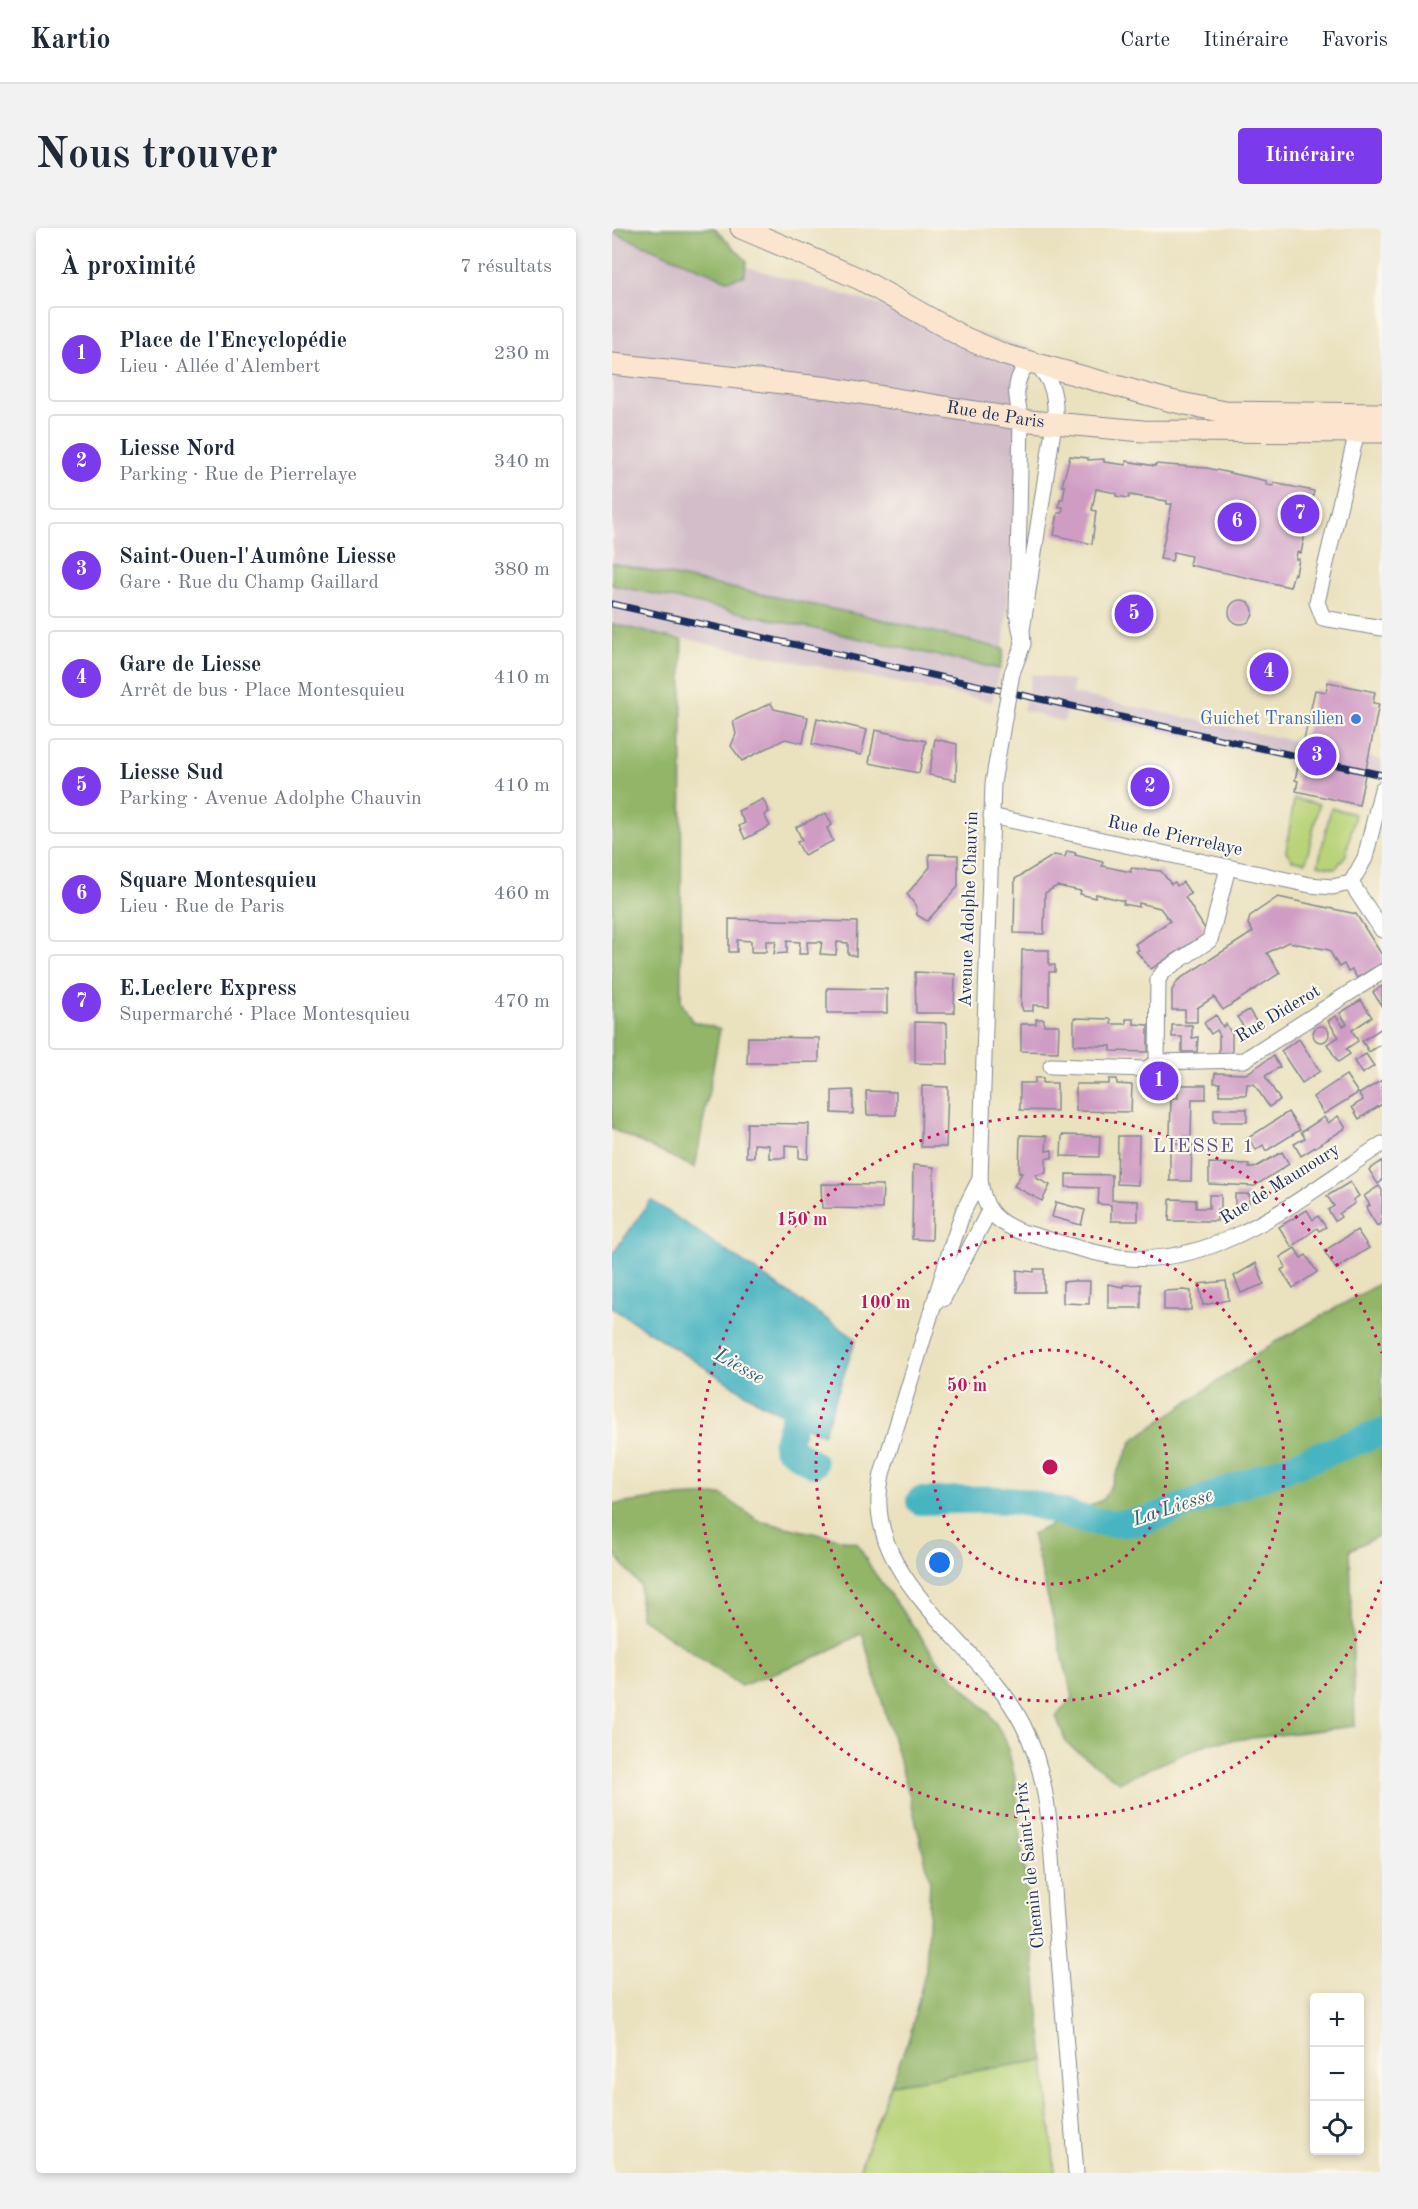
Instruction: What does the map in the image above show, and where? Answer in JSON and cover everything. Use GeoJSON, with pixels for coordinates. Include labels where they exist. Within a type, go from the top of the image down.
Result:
{"type":"FeatureCollection","features":[{"type":"Feature","properties":{"kind":"main road","name":"Rue de Paris"},"geometry":{"type":"LineString","coordinates":[[741,228],[860,279],[985,348],[1171,401],[1225,412],[1367,420],[1382,432]]}},
{"type":"Feature","properties":{"kind":"main road","name":"Rue de Paris"},"geometry":{"type":"LineString","coordinates":[[612,364],[840,390],[1022,420],[1143,430],[1367,420]]}},
{"type":"Feature","properties":{"kind":"street"},"geometry":{"type":"LineString","coordinates":[[1022,637],[1017,613],[1022,420],[1016,389],[1018,376],[1025,367],[1036,364]]}},
{"type":"Feature","properties":{"kind":"street","name":"Avenue Adolphe Chauvin"},"geometry":{"type":"LineString","coordinates":[[980,1179],[993,783],[1012,673],[1022,637],[1054,423],[1054,390],[1044,372],[1036,364]]}},
{"type":"Feature","properties":{"kind":"street"},"geometry":{"type":"LineString","coordinates":[[1367,420],[1317,602],[1323,618],[1382,628]]}},
{"type":"Feature","properties":{"kind":"street"},"geometry":{"type":"LineString","coordinates":[[1382,789],[1365,858],[1351,883],[1382,930]]}},
{"type":"Feature","properties":{"kind":"street","name":"Rue de Pierrelaye"},"geometry":{"type":"LineString","coordinates":[[991,816],[1310,885],[1332,887],[1351,883]]}},
{"type":"Feature","properties":{"kind":"street"},"geometry":{"type":"LineString","coordinates":[[1157,1062],[1158,979],[1166,970],[1210,940],[1228,867]]}},
{"type":"Feature","properties":{"kind":"street","name":"Rue Diderot"},"geometry":{"type":"LineString","coordinates":[[1051,1066],[1146,1069],[1157,1062],[1244,1060],[1382,972]]}},
{"type":"Feature","properties":{"kind":"street","name":"Rue de Maunoury"},"geometry":{"type":"LineString","coordinates":[[989,1211],[1001,1224],[1022,1232],[1120,1257],[1188,1255],[1241,1235],[1382,1144]]}},
{"type":"Feature","properties":{"kind":"street"},"geometry":{"type":"LineString","coordinates":[[980,1179],[984,1202],[989,1211]]}},
{"type":"Feature","properties":{"kind":"street","name":"Chemin de Saint-Prix"},"geometry":{"type":"LineString","coordinates":[[980,1179],[963,1212],[882,1474],[878,1511],[888,1550],[901,1571],[1001,1691],[1022,1722],[1035,1753],[1047,1813],[1076,2173]]}},
{"type":"Feature","properties":{"kind":"street","name":"Chemin de Saint-Prix"},"geometry":{"type":"LineString","coordinates":[[930,1323],[989,1211]]}},
{"type":"Feature","properties":{"kind":"shaded area"},"geometry":{"type":"Polygon","coordinates":[[[612,228],[1033,349],[1002,658],[612,571],[612,228]]]}},
{"type":"Feature","properties":{"kind":"shaded area"},"geometry":{"type":"Polygon","coordinates":[[[612,585],[1000,669],[992,702],[612,624],[612,585]]]}},
{"type":"Feature","properties":{"kind":"shaded area"},"geometry":{"type":"Polygon","coordinates":[[[1032,674],[1074,681],[1072,693],[1382,760],[1382,779],[1067,710],[1064,722],[1023,710],[1032,674]]]}},
{"type":"Feature","properties":{"kind":"green space"},"geometry":{"type":"Polygon","coordinates":[[[612,228],[714,228],[747,261],[744,276],[727,280],[612,232],[612,228]]]}},
{"type":"Feature","properties":{"kind":"green space"},"geometry":{"type":"Polygon","coordinates":[[[612,563],[871,617],[1004,649],[1000,669],[612,585],[612,563]]]}},
{"type":"Feature","properties":{"kind":"green space"},"geometry":{"type":"Polygon","coordinates":[[[612,624],[682,640],[681,1002],[692,1021],[720,1029],[695,1168],[612,1129],[612,624]]]}},
{"type":"Feature","properties":{"kind":"green space"},"geometry":{"type":"Polygon","coordinates":[[[1294,799],[1319,804],[1306,862],[1292,860],[1286,851],[1294,799]]]}},
{"type":"Feature","properties":{"kind":"green space"},"geometry":{"type":"Polygon","coordinates":[[[1331,808],[1355,814],[1346,855],[1336,868],[1318,865],[1331,808]]]}},
{"type":"Feature","properties":{"kind":"green space"},"geometry":{"type":"Polygon","coordinates":[[[1382,1282],[1382,1534],[1350,1550],[1355,1726],[1209,1743],[1119,1782],[1067,1744],[1056,1716],[1073,1698],[1032,1534],[1104,1499],[1133,1440],[1272,1344],[1382,1282]]]}},
{"type":"Feature","properties":{"kind":"green space"},"geometry":{"type":"Polygon","coordinates":[[[722,1495],[759,1521],[857,1543],[873,1571],[942,1666],[990,1714],[1006,1741],[1015,1778],[1044,2060],[891,2084],[910,2035],[926,1969],[930,1880],[910,1797],[862,1633],[823,1654],[741,1686],[640,1617],[640,1586],[612,1550],[612,1505],[668,1497],[722,1495]]]}},
{"type":"Feature","properties":{"kind":"green space"},"geometry":{"type":"Polygon","coordinates":[[[1044,2060],[1055,2173],[858,2173],[891,2084],[1044,2060]]]}},
{"type":"Feature","properties":{"kind":"water"},"geometry":{"type":"Polygon","coordinates":[[[651,1200],[856,1339],[823,1435],[762,1404],[612,1308],[612,1255],[651,1200]]]}},
{"type":"Feature","properties":{"kind":"building"},"geometry":{"type":"Polygon","coordinates":[[[1070,456],[1088,458],[1088,460],[1104,459],[1104,462],[1126,465],[1126,461],[1155,466],[1155,464],[1207,468],[1267,481],[1266,485],[1273,486],[1274,483],[1314,491],[1301,553],[1297,552],[1296,559],[1299,559],[1296,574],[1294,573],[1290,587],[1189,565],[1191,556],[1174,552],[1172,561],[1160,559],[1172,504],[1167,504],[1167,501],[1129,495],[1129,498],[1116,496],[1116,493],[1096,489],[1092,510],[1096,511],[1092,544],[1054,535],[1058,513],[1062,513],[1063,507],[1059,507],[1060,499],[1063,499],[1065,486],[1062,486],[1070,456]]]}},
{"type":"Feature","properties":{"kind":"building"},"geometry":{"type":"Polygon","coordinates":[[[1241,600],[1250,603],[1253,612],[1250,621],[1241,624],[1232,621],[1229,612],[1232,603],[1241,600]]]}},
{"type":"Feature","properties":{"kind":"building"},"geometry":{"type":"Polygon","coordinates":[[[1328,682],[1375,692],[1373,703],[1379,704],[1359,805],[1296,791],[1298,781],[1295,780],[1315,690],[1326,692],[1328,682]]]}},
{"type":"Feature","properties":{"kind":"building"},"geometry":{"type":"Polygon","coordinates":[[[771,703],[774,709],[808,717],[803,743],[785,739],[742,761],[731,746],[736,734],[733,721],[771,703]]]}},
{"type":"Feature","properties":{"kind":"building"},"geometry":{"type":"Polygon","coordinates":[[[817,718],[867,730],[861,755],[812,744],[817,718]]]}},
{"type":"Feature","properties":{"kind":"building"},"geometry":{"type":"Polygon","coordinates":[[[875,730],[926,741],[919,773],[869,763],[875,730]]]}},
{"type":"Feature","properties":{"kind":"building"},"geometry":{"type":"Polygon","coordinates":[[[935,739],[957,744],[956,780],[929,775],[935,739]]]}},
{"type":"Feature","properties":{"kind":"building"},"geometry":{"type":"Polygon","coordinates":[[[763,799],[769,812],[764,815],[770,826],[745,839],[739,826],[745,823],[738,811],[763,799]]]}},
{"type":"Feature","properties":{"kind":"building"},"geometry":{"type":"Polygon","coordinates":[[[826,813],[832,825],[827,828],[833,841],[804,855],[797,842],[802,840],[796,827],[826,813]]]}},
{"type":"Feature","properties":{"kind":"building"},"geometry":{"type":"Polygon","coordinates":[[[1067,851],[1103,862],[1102,866],[1131,872],[1131,868],[1161,871],[1171,884],[1175,882],[1177,886],[1183,882],[1191,894],[1185,897],[1205,929],[1204,935],[1151,969],[1136,951],[1139,950],[1135,944],[1170,921],[1160,908],[1139,903],[1139,907],[1123,904],[1124,901],[1096,894],[1095,898],[1080,894],[1081,891],[1057,886],[1045,893],[1044,934],[1014,933],[1015,879],[1054,855],[1065,857],[1067,851]]]}},
{"type":"Feature","properties":{"kind":"building"},"geometry":{"type":"Polygon","coordinates":[[[929,854],[958,855],[958,887],[927,921],[917,915],[916,906],[907,894],[930,867],[929,854]]]}},
{"type":"Feature","properties":{"kind":"building"},"geometry":{"type":"Polygon","coordinates":[[[1278,897],[1356,914],[1382,955],[1382,963],[1357,978],[1352,970],[1348,972],[1344,964],[1339,967],[1329,950],[1288,942],[1267,953],[1280,973],[1223,1010],[1214,997],[1197,1008],[1197,1022],[1185,1022],[1185,1010],[1172,1010],[1172,990],[1178,980],[1253,932],[1248,924],[1250,916],[1278,897]]]}},
{"type":"Feature","properties":{"kind":"building"},"geometry":{"type":"Polygon","coordinates":[[[729,919],[857,922],[856,956],[848,954],[848,943],[837,942],[836,955],[820,954],[822,942],[807,942],[808,954],[799,954],[800,942],[787,941],[787,953],[774,954],[776,941],[766,941],[766,952],[751,952],[751,941],[737,940],[737,952],[729,952],[729,919]]]}},
{"type":"Feature","properties":{"kind":"building"},"geometry":{"type":"Polygon","coordinates":[[[1022,950],[1049,950],[1049,965],[1055,965],[1055,972],[1049,972],[1049,1006],[1033,1005],[1033,1011],[1023,1011],[1021,1005],[1022,950]]]}},
{"type":"Feature","properties":{"kind":"building"},"geometry":{"type":"Polygon","coordinates":[[[915,972],[955,974],[954,1013],[916,1013],[915,972]]]}},
{"type":"Feature","properties":{"kind":"building"},"geometry":{"type":"Polygon","coordinates":[[[1382,986],[1382,1007],[1373,992],[1382,986]]]}},
{"type":"Feature","properties":{"kind":"building"},"geometry":{"type":"Polygon","coordinates":[[[827,988],[887,989],[887,1013],[827,1013],[827,988]]]}},
{"type":"Feature","properties":{"kind":"building"},"geometry":{"type":"Polygon","coordinates":[[[1361,1000],[1372,1017],[1352,1030],[1358,1041],[1346,1049],[1350,1054],[1338,1062],[1327,1044],[1339,1037],[1328,1021],[1336,1016],[1343,1026],[1347,1024],[1340,1013],[1361,1000]]]}},
{"type":"Feature","properties":{"kind":"building"},"geometry":{"type":"Polygon","coordinates":[[[1249,1010],[1256,1021],[1245,1029],[1237,1017],[1249,1010]]]}},
{"type":"Feature","properties":{"kind":"building"},"geometry":{"type":"Polygon","coordinates":[[[1216,1015],[1223,1027],[1226,1024],[1232,1034],[1232,1053],[1219,1053],[1217,1030],[1211,1034],[1204,1023],[1216,1015]]]}},
{"type":"Feature","properties":{"kind":"building"},"geometry":{"type":"Polygon","coordinates":[[[1074,1018],[1111,1019],[1111,1024],[1126,1024],[1126,1019],[1134,1019],[1134,1024],[1148,1025],[1148,1052],[1111,1051],[1111,1046],[1074,1045],[1074,1018]]]}},
{"type":"Feature","properties":{"kind":"building"},"geometry":{"type":"Polygon","coordinates":[[[1036,1019],[1044,1019],[1044,1025],[1059,1025],[1058,1052],[1021,1051],[1021,1024],[1036,1024],[1036,1019]]]}},
{"type":"Feature","properties":{"kind":"building"},"geometry":{"type":"Polygon","coordinates":[[[915,1022],[947,1023],[948,1064],[915,1063],[915,1022]]]}},
{"type":"Feature","properties":{"kind":"building"},"geometry":{"type":"Polygon","coordinates":[[[1172,1025],[1192,1025],[1192,1038],[1198,1037],[1197,1052],[1182,1052],[1182,1037],[1172,1037],[1172,1025]]]}},
{"type":"Feature","properties":{"kind":"building"},"geometry":{"type":"Polygon","coordinates":[[[1321,1026],[1329,1034],[1321,1042],[1313,1034],[1321,1026]]]}},
{"type":"Feature","properties":{"kind":"building"},"geometry":{"type":"Polygon","coordinates":[[[1382,1028],[1382,1044],[1369,1052],[1362,1041],[1382,1028]]]}},
{"type":"Feature","properties":{"kind":"building"},"geometry":{"type":"Polygon","coordinates":[[[748,1037],[819,1038],[819,1062],[747,1063],[748,1037]]]}},
{"type":"Feature","properties":{"kind":"building"},"geometry":{"type":"Polygon","coordinates":[[[1299,1039],[1320,1071],[1302,1083],[1281,1051],[1299,1039]]]}},
{"type":"Feature","properties":{"kind":"building"},"geometry":{"type":"Polygon","coordinates":[[[1366,1054],[1374,1066],[1362,1074],[1354,1061],[1366,1054]]]}},
{"type":"Feature","properties":{"kind":"building"},"geometry":{"type":"Polygon","coordinates":[[[1273,1056],[1280,1067],[1265,1076],[1280,1100],[1269,1107],[1254,1084],[1247,1084],[1246,1095],[1219,1095],[1220,1083],[1214,1083],[1215,1073],[1246,1074],[1273,1056]]]}},
{"type":"Feature","properties":{"kind":"building"},"geometry":{"type":"Polygon","coordinates":[[[1346,1075],[1358,1093],[1324,1114],[1313,1097],[1346,1075]]]}},
{"type":"Feature","properties":{"kind":"building"},"geometry":{"type":"Polygon","coordinates":[[[1035,1078],[1043,1078],[1043,1083],[1057,1083],[1057,1111],[1020,1110],[1020,1083],[1035,1083],[1035,1078]]]}},
{"type":"Feature","properties":{"kind":"building"},"geometry":{"type":"Polygon","coordinates":[[[1109,1079],[1117,1079],[1117,1084],[1132,1085],[1131,1112],[1076,1111],[1076,1084],[1109,1084],[1109,1079]]]}},
{"type":"Feature","properties":{"kind":"building"},"geometry":{"type":"Polygon","coordinates":[[[1382,1080],[1382,1104],[1359,1119],[1352,1107],[1363,1100],[1359,1094],[1382,1080]]]}},
{"type":"Feature","properties":{"kind":"building"},"geometry":{"type":"Polygon","coordinates":[[[1178,1085],[1206,1085],[1206,1099],[1192,1099],[1191,1136],[1170,1136],[1171,1098],[1178,1098],[1178,1085]]]}},
{"type":"Feature","properties":{"kind":"building"},"geometry":{"type":"Polygon","coordinates":[[[922,1086],[948,1087],[946,1147],[921,1147],[922,1086]]]}},
{"type":"Feature","properties":{"kind":"building"},"geometry":{"type":"Polygon","coordinates":[[[853,1090],[853,1114],[832,1113],[832,1091],[853,1090]]]}},
{"type":"Feature","properties":{"kind":"building"},"geometry":{"type":"Polygon","coordinates":[[[866,1091],[896,1092],[896,1115],[867,1115],[866,1091]]]}},
{"type":"Feature","properties":{"kind":"building"},"geometry":{"type":"Polygon","coordinates":[[[1214,1109],[1247,1109],[1247,1122],[1214,1122],[1214,1109]]]}},
{"type":"Feature","properties":{"kind":"building"},"geometry":{"type":"Polygon","coordinates":[[[1288,1112],[1300,1130],[1266,1151],[1263,1145],[1256,1150],[1248,1138],[1288,1112]]]}},
{"type":"Feature","properties":{"kind":"building"},"geometry":{"type":"Polygon","coordinates":[[[1338,1116],[1346,1128],[1301,1156],[1294,1144],[1305,1138],[1301,1132],[1324,1117],[1328,1123],[1338,1116]]]}},
{"type":"Feature","properties":{"kind":"building"},"geometry":{"type":"Polygon","coordinates":[[[747,1123],[809,1124],[808,1159],[799,1158],[799,1146],[785,1145],[785,1158],[769,1158],[769,1145],[754,1144],[754,1157],[746,1157],[747,1123]]]}},
{"type":"Feature","properties":{"kind":"building"},"geometry":{"type":"Polygon","coordinates":[[[1020,1135],[1047,1136],[1046,1151],[1052,1150],[1052,1158],[1046,1158],[1046,1173],[1036,1175],[1036,1178],[1050,1185],[1042,1201],[1014,1186],[1022,1173],[1019,1173],[1020,1135]]]}},
{"type":"Feature","properties":{"kind":"building"},"geometry":{"type":"Polygon","coordinates":[[[1062,1135],[1100,1136],[1099,1157],[1061,1156],[1062,1135]]]}},
{"type":"Feature","properties":{"kind":"building"},"geometry":{"type":"Polygon","coordinates":[[[1118,1136],[1139,1136],[1138,1185],[1117,1184],[1118,1136]]]}},
{"type":"Feature","properties":{"kind":"building"},"geometry":{"type":"Polygon","coordinates":[[[1170,1143],[1192,1143],[1191,1181],[1170,1181],[1170,1143]]]}},
{"type":"Feature","properties":{"kind":"building"},"geometry":{"type":"Polygon","coordinates":[[[1282,1152],[1289,1164],[1255,1186],[1209,1184],[1209,1163],[1249,1164],[1249,1168],[1254,1168],[1282,1152]]]}},
{"type":"Feature","properties":{"kind":"building"},"geometry":{"type":"Polygon","coordinates":[[[1382,1161],[1382,1181],[1378,1184],[1369,1170],[1382,1161]]]}},
{"type":"Feature","properties":{"kind":"building"},"geometry":{"type":"Polygon","coordinates":[[[913,1165],[934,1167],[932,1240],[912,1239],[913,1165]]]}},
{"type":"Feature","properties":{"kind":"building"},"geometry":{"type":"Polygon","coordinates":[[[1066,1174],[1112,1175],[1112,1200],[1138,1201],[1138,1221],[1111,1221],[1111,1205],[1098,1204],[1099,1188],[1066,1187],[1066,1174]]]}},
{"type":"Feature","properties":{"kind":"building"},"geometry":{"type":"Polygon","coordinates":[[[1350,1182],[1359,1196],[1353,1200],[1355,1203],[1339,1214],[1341,1217],[1335,1221],[1328,1210],[1334,1206],[1327,1196],[1350,1182]]]}},
{"type":"Feature","properties":{"kind":"building"},"geometry":{"type":"Polygon","coordinates":[[[821,1184],[883,1185],[882,1209],[822,1208],[821,1184]]]}},
{"type":"Feature","properties":{"kind":"building"},"geometry":{"type":"Polygon","coordinates":[[[1379,1186],[1382,1190],[1382,1223],[1377,1226],[1366,1208],[1370,1205],[1364,1196],[1379,1186]]]}},
{"type":"Feature","properties":{"kind":"building"},"geometry":{"type":"Polygon","coordinates":[[[1235,1194],[1249,1194],[1249,1204],[1235,1212],[1235,1194]]]}},
{"type":"Feature","properties":{"kind":"building"},"geometry":{"type":"Polygon","coordinates":[[[1209,1195],[1221,1195],[1221,1209],[1217,1209],[1217,1221],[1169,1221],[1170,1199],[1196,1200],[1196,1208],[1209,1208],[1209,1195]]]}},
{"type":"Feature","properties":{"kind":"building"},"geometry":{"type":"Polygon","coordinates":[[[1056,1202],[1085,1210],[1081,1225],[1052,1217],[1056,1202]]]}},
{"type":"Feature","properties":{"kind":"building"},"geometry":{"type":"Polygon","coordinates":[[[1307,1210],[1313,1220],[1318,1216],[1326,1227],[1319,1231],[1317,1228],[1292,1247],[1279,1227],[1307,1210]]]}},
{"type":"Feature","properties":{"kind":"building"},"geometry":{"type":"Polygon","coordinates":[[[1357,1230],[1369,1248],[1336,1269],[1324,1251],[1357,1230]]]}},
{"type":"Feature","properties":{"kind":"building"},"geometry":{"type":"Polygon","coordinates":[[[1295,1248],[1301,1258],[1306,1255],[1317,1272],[1293,1288],[1281,1270],[1286,1267],[1280,1257],[1295,1248]]]}},
{"type":"Feature","properties":{"kind":"building"},"geometry":{"type":"Polygon","coordinates":[[[1256,1263],[1264,1284],[1241,1293],[1234,1276],[1256,1263]]]}},
{"type":"Feature","properties":{"kind":"building"},"geometry":{"type":"Polygon","coordinates":[[[1034,1269],[1044,1269],[1044,1292],[1017,1292],[1017,1270],[1034,1272],[1034,1269]]]}},
{"type":"Feature","properties":{"kind":"building"},"geometry":{"type":"Polygon","coordinates":[[[1090,1281],[1089,1304],[1063,1303],[1063,1282],[1090,1281]]]}},
{"type":"Feature","properties":{"kind":"building"},"geometry":{"type":"Polygon","coordinates":[[[1226,1281],[1229,1300],[1203,1305],[1199,1284],[1226,1281]]]}},
{"type":"Feature","properties":{"kind":"building"},"geometry":{"type":"Polygon","coordinates":[[[1108,1284],[1123,1287],[1123,1285],[1141,1284],[1141,1308],[1108,1308],[1108,1284]]]}},
{"type":"Feature","properties":{"kind":"building"},"geometry":{"type":"Polygon","coordinates":[[[1164,1291],[1191,1291],[1191,1310],[1164,1310],[1164,1291]]]}},
{"type":"Feature","properties":{"kind":"waterway","name":"Liesse"},"geometry":{"type":"LineString","coordinates":[[780,1392],[799,1402],[786,1446],[813,1464]]}},
{"type":"Feature","properties":{"kind":"waterway","name":"La Liesse"},"geometry":{"type":"LineString","coordinates":[[920,1501],[981,1499],[1017,1501],[1080,1518],[1127,1523],[1147,1520],[1382,1432]]}},
{"type":"Feature","properties":{"kind":"railway"},"geometry":{"type":"LineString","coordinates":[[612,604],[1382,775]]}},
{"type":"Feature","properties":{"kind":"place","name":"E.Leclerc Express"},"geometry":{"type":"Point","coordinates":[1300,514]}},
{"type":"Feature","properties":{"kind":"place","name":"Square Montesquieu"},"geometry":{"type":"Point","coordinates":[1237,522]}},
{"type":"Feature","properties":{"kind":"place","name":"Liesse Sud"},"geometry":{"type":"Point","coordinates":[1134,614]}},
{"type":"Feature","properties":{"kind":"place","name":"Gare de Liesse"},"geometry":{"type":"Point","coordinates":[1269,672]}},
{"type":"Feature","properties":{"kind":"place","name":"Guichet Transilien"},"geometry":{"type":"Point","coordinates":[1356,719]}},
{"type":"Feature","properties":{"kind":"place","name":"Saint-Ouen-l'Aumône Liesse"},"geometry":{"type":"Point","coordinates":[1317,756]}},
{"type":"Feature","properties":{"kind":"place","name":"Liesse Nord"},"geometry":{"type":"Point","coordinates":[1150,787]}},
{"type":"Feature","properties":{"kind":"place","name":"Place de l'Encyclopédie"},"geometry":{"type":"Point","coordinates":[1159,1081]}},
{"type":"Feature","properties":{"kind":"district","name":"LIESSE 1"},"geometry":{"type":"Point","coordinates":[1204,1147]}}]}
